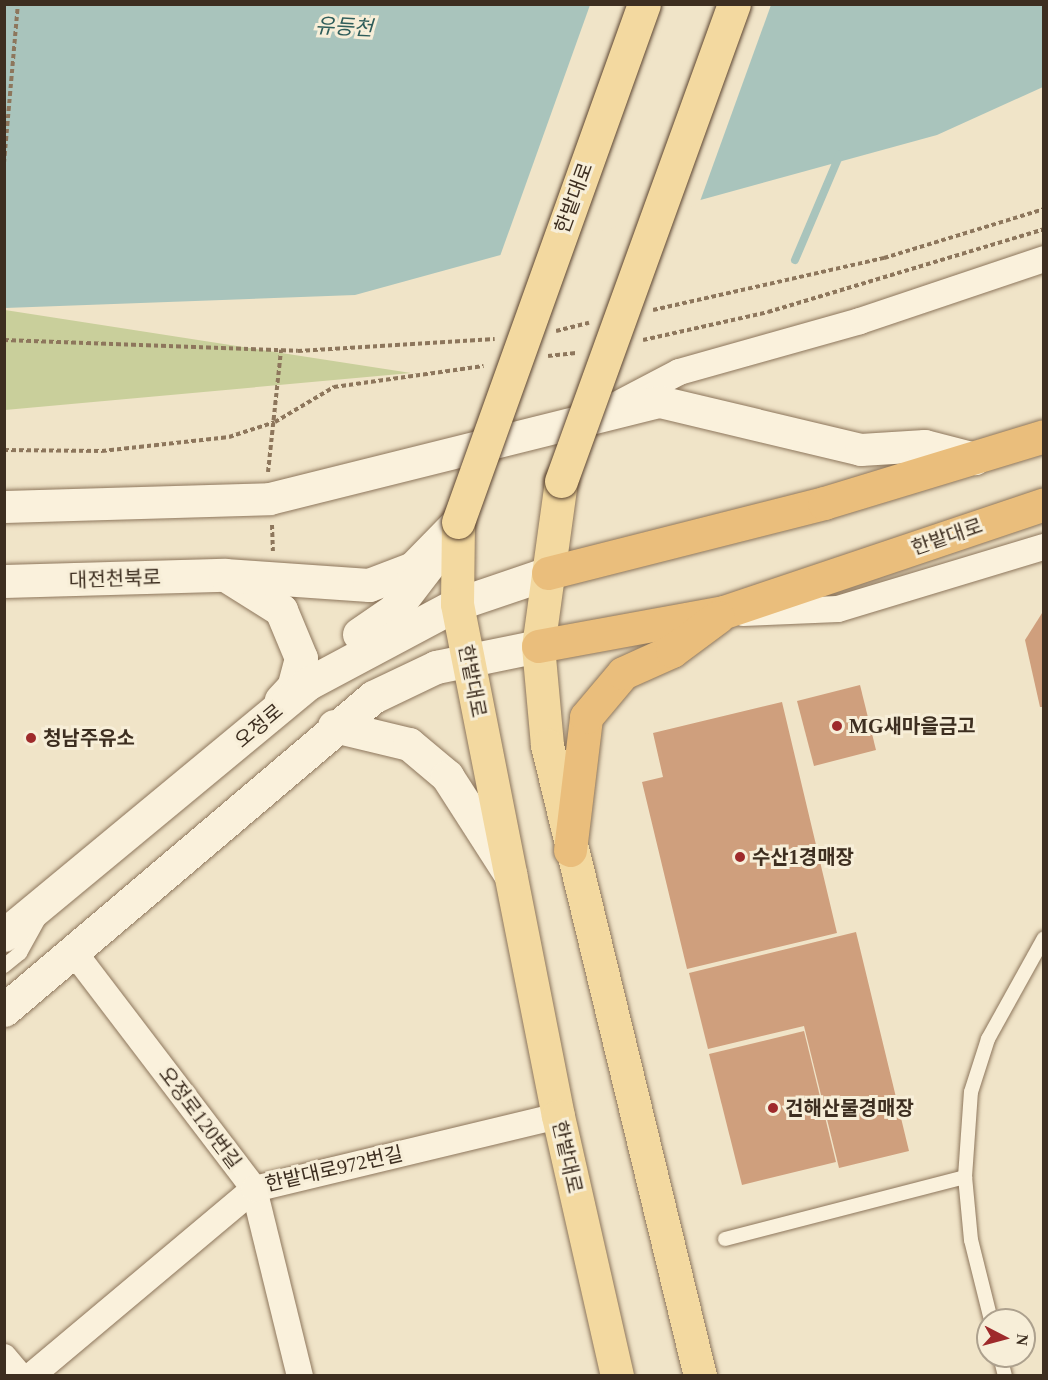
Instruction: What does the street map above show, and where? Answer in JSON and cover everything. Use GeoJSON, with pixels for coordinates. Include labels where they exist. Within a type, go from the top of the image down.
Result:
{"type":"FeatureCollection","features":[{"type":"Feature","properties":{"kind":"highway"},"geometry":{"type":"LineString","coordinates":[[548,573],[975,459],[1044,436]]}},
{"type":"Feature","properties":{"kind":"highway","name":"한밭대로"},"geometry":{"type":"LineString","coordinates":[[538,646],[724,612],[1044,504]]}},
{"type":"Feature","properties":{"kind":"highway"},"geometry":{"type":"LineString","coordinates":[[570,850],[586,717],[623,673],[672,651],[724,612]]}},
{"type":"Feature","properties":{"kind":"main road","name":"한밭대로"},"geometry":{"type":"LineString","coordinates":[[617,1376],[558,1116],[457,604],[458,522],[644,4]]}},
{"type":"Feature","properties":{"kind":"main road"},"geometry":{"type":"LineString","coordinates":[[700,1376],[570,850],[547,745],[538,646],[561,481],[734,4]]}},
{"type":"Feature","properties":{"kind":"main road","name":"대전천북로"},"geometry":{"type":"LineString","coordinates":[[4,581],[225,575],[369,585],[413,568],[458,522]]}},
{"type":"Feature","properties":{"kind":"main road"},"geometry":{"type":"LineString","coordinates":[[309,683],[349,641],[394,610],[458,522]]}},
{"type":"Feature","properties":{"kind":"main road","name":"오정로"},"geometry":{"type":"LineString","coordinates":[[4,935],[48,902],[309,683],[457,604],[548,573]]}},
{"type":"Feature","properties":{"kind":"main road"},"geometry":{"type":"LineString","coordinates":[[225,575],[281,610],[301,658],[293,687],[250,734]]}},
{"type":"Feature","properties":{"kind":"main road"},"geometry":{"type":"LineString","coordinates":[[4,1010],[334,726],[391,685],[469,661],[538,646]]}},
{"type":"Feature","properties":{"kind":"main road"},"geometry":{"type":"LineString","coordinates":[[334,726],[409,744],[447,776],[510,874]]}},
{"type":"Feature","properties":{"kind":"street"},"geometry":{"type":"LineString","coordinates":[[602,412],[679,372],[860,321],[1044,259]]}},
{"type":"Feature","properties":{"kind":"street"},"geometry":{"type":"LineString","coordinates":[[4,507],[270,499],[396,471],[602,412],[660,402],[861,450],[925,446],[975,459]]}},
{"type":"Feature","properties":{"kind":"street"},"geometry":{"type":"LineString","coordinates":[[724,612],[838,609],[1044,548]]}},
{"type":"Feature","properties":{"kind":"street","name":"오정로120번길"},"geometry":{"type":"LineString","coordinates":[[73,951],[254,1189],[300,1376]]}},
{"type":"Feature","properties":{"kind":"street","name":"한밭대로972번길"},"geometry":{"type":"LineString","coordinates":[[32,1376],[254,1189],[558,1116]]}},
{"type":"Feature","properties":{"kind":"street"},"geometry":{"type":"LineString","coordinates":[[4,1357],[20,1376]]}},
{"type":"Feature","properties":{"kind":"lane"},"geometry":{"type":"LineString","coordinates":[[4,966],[20,953],[48,902]]}},
{"type":"Feature","properties":{"kind":"lane"},"geometry":{"type":"LineString","coordinates":[[989,1308],[972,1240],[965,1177],[971,1092],[987,1043],[1044,938]]}},
{"type":"Feature","properties":{"kind":"lane"},"geometry":{"type":"LineString","coordinates":[[725,1239],[965,1177]]}},
{"type":"Feature","properties":{"kind":"path"},"geometry":{"type":"LineString","coordinates":[[4,163],[18,4]]}},
{"type":"Feature","properties":{"kind":"path"},"geometry":{"type":"LineString","coordinates":[[268,460],[281,351]]}},
{"type":"Feature","properties":{"kind":"path"},"geometry":{"type":"LineString","coordinates":[[272,522],[273,552]]}},
{"type":"Feature","properties":{"kind":"green space"},"geometry":{"type":"Polygon","coordinates":[[[5,310],[411,373],[5,410],[5,310]]]}},
{"type":"Feature","properties":{"kind":"water","name":"유등천"},"geometry":{"type":"Polygon","coordinates":[[[4,5],[1043,5],[1043,87],[937,135],[355,295],[5,308],[4,5]]]}},
{"type":"Feature","properties":{"kind":"pier"},"geometry":{"type":"Polygon","coordinates":[[[590,5],[771,5],[699,204],[499,259],[590,5]]]}},
{"type":"Feature","properties":{"kind":"building"},"geometry":{"type":"Polygon","coordinates":[[[1044,610],[1044,707],[1040,707],[1025,640],[1044,610]]]}},
{"type":"Feature","properties":{"kind":"building","name":"MG새마을금고"},"geometry":{"type":"Polygon","coordinates":[[[860,685],[876,750],[814,766],[797,701],[860,685]]]}},
{"type":"Feature","properties":{"kind":"building","name":"수산1경매장"},"geometry":{"type":"Polygon","coordinates":[[[782,702],[837,933],[687,969],[642,782],[663,777],[653,733],[782,702]]]}},
{"type":"Feature","properties":{"kind":"building"},"geometry":{"type":"Polygon","coordinates":[[[856,932],[909,1151],[839,1168],[804,1026],[708,1049],[689,973],[856,932]]]}},
{"type":"Feature","properties":{"kind":"building","name":"건해산물경매장"},"geometry":{"type":"Polygon","coordinates":[[[804,1031],[836,1162],[742,1185],[709,1054],[804,1031]]]}},
{"type":"Feature","properties":{"kind":"waterway"},"geometry":{"type":"LineString","coordinates":[[795,260],[840,154]]}},
{"type":"Feature","properties":{"kind":"place","name":"MG새마을금고"},"geometry":{"type":"Point","coordinates":[837,726]}},
{"type":"Feature","properties":{"kind":"place","name":"청남주유소"},"geometry":{"type":"Point","coordinates":[31,738]}},
{"type":"Feature","properties":{"kind":"place","name":"수산1경매장"},"geometry":{"type":"Point","coordinates":[740,857]}},
{"type":"Feature","properties":{"kind":"place","name":"건해산물경매장"},"geometry":{"type":"Point","coordinates":[773,1108]}}]}
